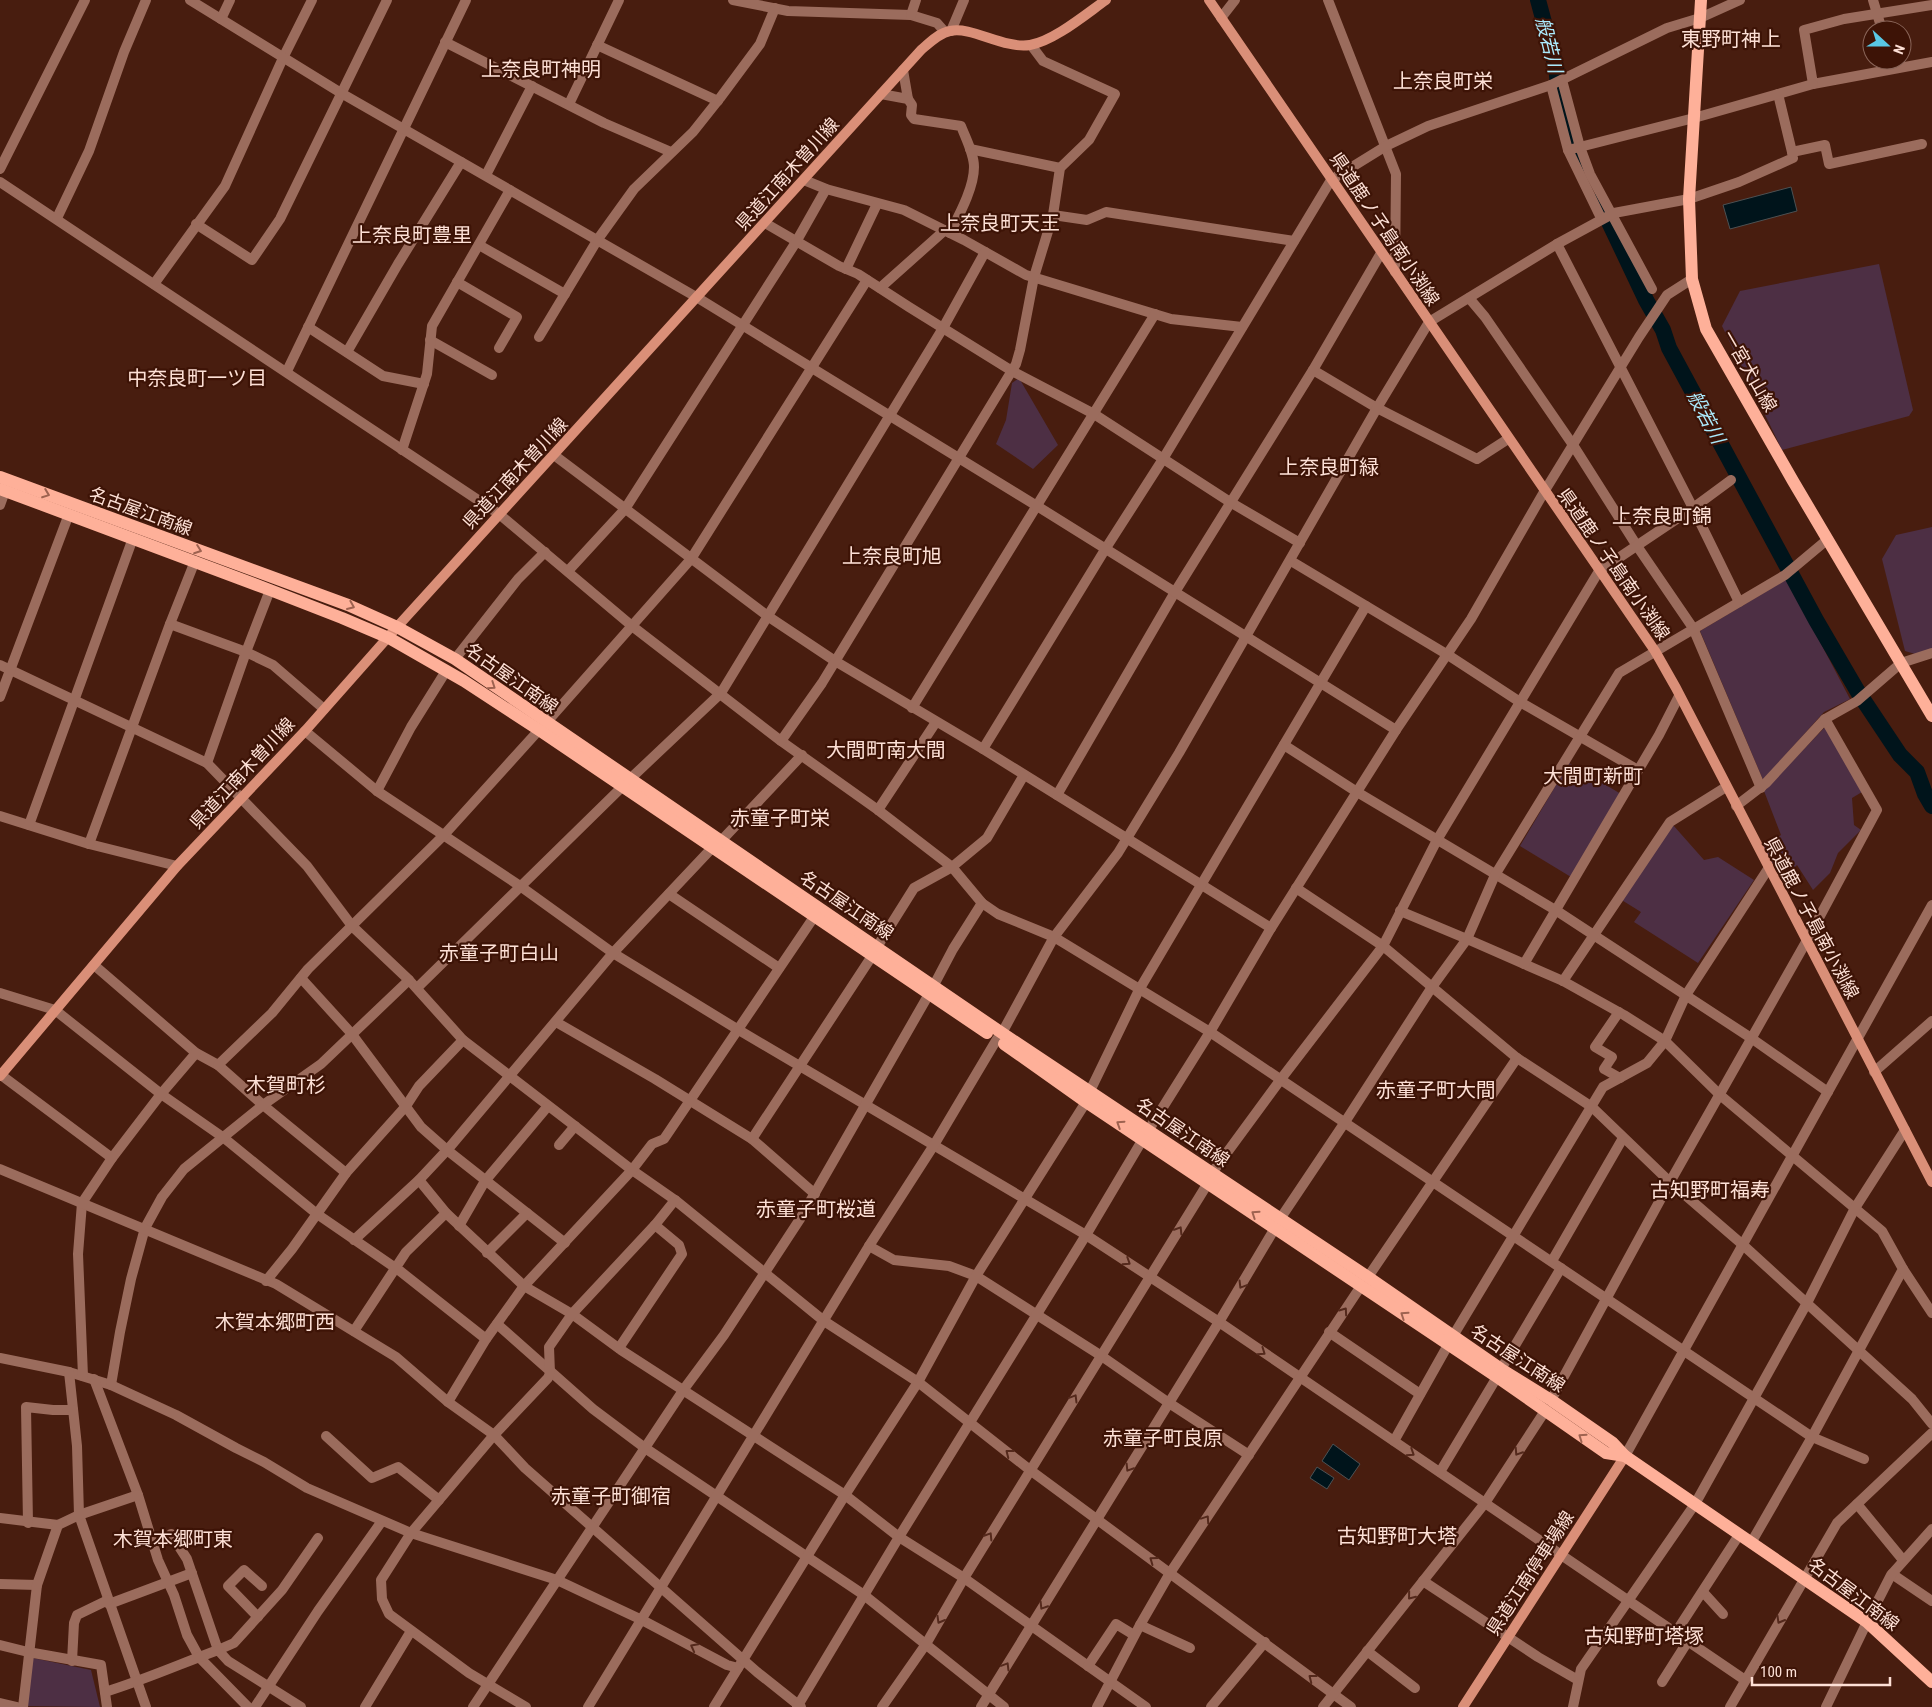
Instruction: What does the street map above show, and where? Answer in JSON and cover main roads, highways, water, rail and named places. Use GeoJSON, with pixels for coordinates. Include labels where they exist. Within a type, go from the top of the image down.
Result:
{"type":"FeatureCollection","features":[{"type":"Feature","properties":{"kind":"main road","name":"県道江南木曽川線"},"geometry":{"type":"LineString","coordinates":[[0,1076],[177,866],[240,797],[305,731],[397,627],[929,43],[948,31],[962,31],[1007,44],[1031,45],[1058,33],[1106,0]]}},
{"type":"Feature","properties":{"kind":"main road","name":"県道鹿ノ子島南小渕線"},"geometry":{"type":"LineString","coordinates":[[1209,0],[1654,651],[1932,1182]]}},
{"type":"Feature","properties":{"kind":"main road","name":"一宮犬山線"},"geometry":{"type":"LineString","coordinates":[[1701,0],[1689,199],[1692,279],[1706,329],[1932,716]]}},
{"type":"Feature","properties":{"kind":"main road","name":"名古屋江南線"},"geometry":{"type":"LineString","coordinates":[[0,477],[348,605],[397,627],[454,659],[542,726],[817,913],[1548,1406],[1613,1443],[1625,1456],[1867,1622],[1932,1682]]}},
{"type":"Feature","properties":{"kind":"main road","name":"名古屋江南線"},"geometry":{"type":"LineString","coordinates":[[3,490],[195,561],[342,618],[388,638],[542,726]]}},
{"type":"Feature","properties":{"kind":"main road","name":"県道江南停車場線"},"geometry":{"type":"LineString","coordinates":[[1462,1707],[1625,1456]]}},
{"type":"Feature","properties":{"kind":"water"},"geometry":{"type":"Polygon","coordinates":[[[1791,187],[1797,211],[1730,229],[1723,205],[1791,187]]]}},
{"type":"Feature","properties":{"kind":"water"},"geometry":{"type":"Polygon","coordinates":[[[1333,1444],[1360,1464],[1349,1480],[1322,1461],[1333,1444]]]}},
{"type":"Feature","properties":{"kind":"water"},"geometry":{"type":"Polygon","coordinates":[[[1317,1467],[1334,1478],[1327,1489],[1310,1478],[1317,1467]]]}},
{"type":"Feature","properties":{"kind":"waterway","name":"般若川"},"geometry":{"type":"LineString","coordinates":[[1538,0],[1556,67],[1559,92],[1572,139],[1582,163]]}},
{"type":"Feature","properties":{"kind":"waterway","name":"般若川"},"geometry":{"type":"LineString","coordinates":[[1599,201],[1646,300],[1663,330],[1669,348],[1816,620],[1858,692],[1900,755],[1917,772],[1925,794],[1932,806]]}},
{"type":"Feature","properties":{"kind":"district","name":"東野町神上"},"geometry":{"type":"Point","coordinates":[1731,39]}},
{"type":"Feature","properties":{"kind":"district","name":"上奈良町神明"},"geometry":{"type":"Point","coordinates":[541,69]}},
{"type":"Feature","properties":{"kind":"district","name":"上奈良町栄"},"geometry":{"type":"Point","coordinates":[1443,81]}},
{"type":"Feature","properties":{"kind":"district","name":"上奈良町天王"},"geometry":{"type":"Point","coordinates":[1000,223]}},
{"type":"Feature","properties":{"kind":"district","name":"上奈良町豊里"},"geometry":{"type":"Point","coordinates":[412,235]}},
{"type":"Feature","properties":{"kind":"district","name":"中奈良町一ツ目"},"geometry":{"type":"Point","coordinates":[197,378]}},
{"type":"Feature","properties":{"kind":"district","name":"上奈良町緑"},"geometry":{"type":"Point","coordinates":[1329,467]}},
{"type":"Feature","properties":{"kind":"district","name":"上奈良町錦"},"geometry":{"type":"Point","coordinates":[1662,516]}},
{"type":"Feature","properties":{"kind":"district","name":"上奈良町旭"},"geometry":{"type":"Point","coordinates":[892,556]}},
{"type":"Feature","properties":{"kind":"district","name":"大間町南大間"},"geometry":{"type":"Point","coordinates":[886,750]}},
{"type":"Feature","properties":{"kind":"district","name":"大間町新町"},"geometry":{"type":"Point","coordinates":[1593,776]}},
{"type":"Feature","properties":{"kind":"district","name":"赤童子町栄"},"geometry":{"type":"Point","coordinates":[780,818]}},
{"type":"Feature","properties":{"kind":"district","name":"赤童子町白山"},"geometry":{"type":"Point","coordinates":[499,953]}},
{"type":"Feature","properties":{"kind":"district","name":"木賀町杉"},"geometry":{"type":"Point","coordinates":[286,1085]}},
{"type":"Feature","properties":{"kind":"district","name":"赤童子町大間"},"geometry":{"type":"Point","coordinates":[1436,1090]}},
{"type":"Feature","properties":{"kind":"district","name":"古知野町福寿"},"geometry":{"type":"Point","coordinates":[1710,1190]}},
{"type":"Feature","properties":{"kind":"district","name":"赤童子町桜道"},"geometry":{"type":"Point","coordinates":[816,1209]}},
{"type":"Feature","properties":{"kind":"district","name":"木賀本郷町西"},"geometry":{"type":"Point","coordinates":[275,1322]}},
{"type":"Feature","properties":{"kind":"district","name":"赤童子町良原"},"geometry":{"type":"Point","coordinates":[1163,1438]}},
{"type":"Feature","properties":{"kind":"district","name":"赤童子町御宿"},"geometry":{"type":"Point","coordinates":[611,1496]}},
{"type":"Feature","properties":{"kind":"district","name":"古知野町大塔"},"geometry":{"type":"Point","coordinates":[1397,1536]}},
{"type":"Feature","properties":{"kind":"district","name":"木賀本郷町東"},"geometry":{"type":"Point","coordinates":[173,1539]}},
{"type":"Feature","properties":{"kind":"district","name":"古知野町塔塚"},"geometry":{"type":"Point","coordinates":[1644,1636]}}]}
